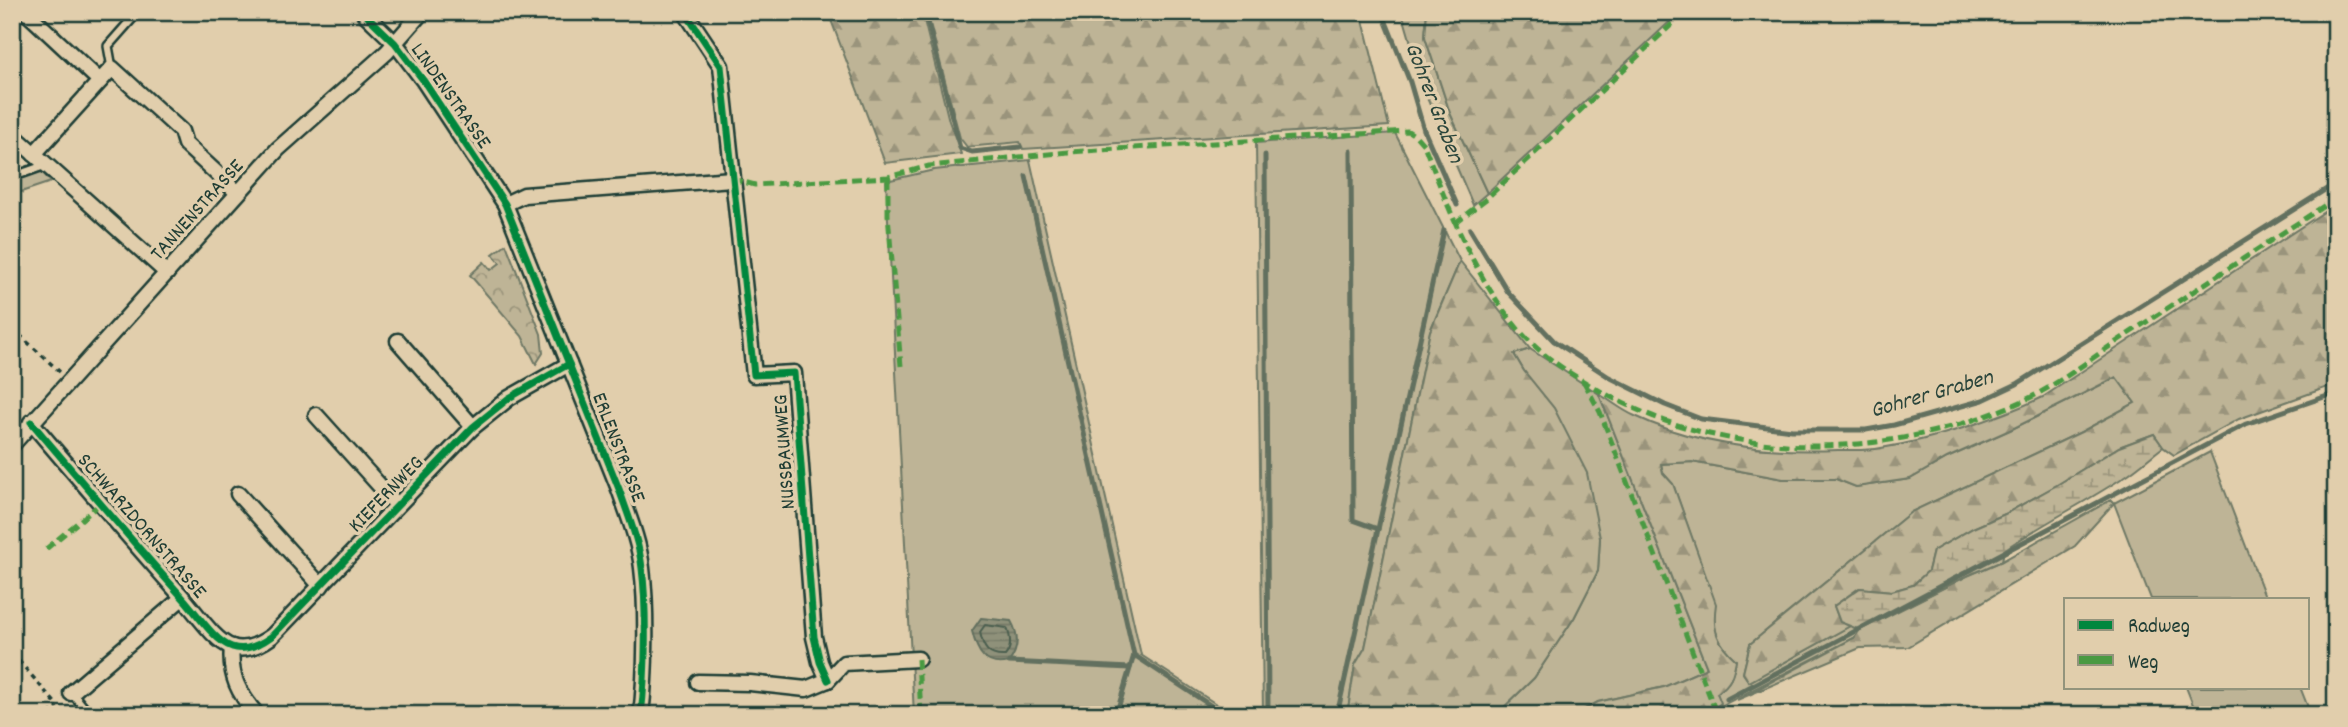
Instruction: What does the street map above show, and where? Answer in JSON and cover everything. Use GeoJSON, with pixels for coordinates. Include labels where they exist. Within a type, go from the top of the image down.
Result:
{"type":"FeatureCollection","features":[{"type":"Feature","properties":{"kind":"street"},"geometry":{"type":"LineString","coordinates":[[26,12],[100,81]]}},
{"type":"Feature","properties":{"kind":"street","name":"LINDENSTRASSE"},"geometry":{"type":"LineString","coordinates":[[363,12],[395,43],[423,80],[505,204]]}},
{"type":"Feature","properties":{"kind":"street","name":"TANNENSTRASSE"},"geometry":{"type":"LineString","coordinates":[[12,445],[278,149],[395,43],[422,12]]}},
{"type":"Feature","properties":{"kind":"street"},"geometry":{"type":"LineString","coordinates":[[505,204],[524,195],[732,179],[721,66],[685,12]]}},
{"type":"Feature","properties":{"kind":"street"},"geometry":{"type":"LineString","coordinates":[[34,155],[112,68],[181,131],[185,144],[238,193]]}},
{"type":"Feature","properties":{"kind":"street"},"geometry":{"type":"LineString","coordinates":[[13,135],[167,273]]}},
{"type":"Feature","properties":{"kind":"street","name":"NUSSBAUMWEG"},"geometry":{"type":"LineString","coordinates":[[732,179],[754,375],[794,373],[814,637],[828,680]]}},
{"type":"Feature","properties":{"kind":"street","name":"ERLENSTRASSE"},"geometry":{"type":"LineString","coordinates":[[505,204],[635,534],[642,567],[644,637],[641,715]]}},
{"type":"Feature","properties":{"kind":"street"},"geometry":{"type":"LineString","coordinates":[[398,341],[473,427]]}},
{"type":"Feature","properties":{"kind":"street","name":"KIEFERNWEG"},"geometry":{"type":"LineString","coordinates":[[232,647],[253,646],[272,636],[473,427],[509,398],[569,364]]}},
{"type":"Feature","properties":{"kind":"street","name":"KIEFERNWEG"},"geometry":{"type":"LineString","coordinates":[[316,415],[397,505]]}},
{"type":"Feature","properties":{"kind":"street","name":"SCHWARZDORNSTRASSE"},"geometry":{"type":"LineString","coordinates":[[32,422],[140,551],[216,636],[232,647]]}},
{"type":"Feature","properties":{"kind":"street"},"geometry":{"type":"LineString","coordinates":[[238,494],[321,586]]}},
{"type":"Feature","properties":{"kind":"street"},"geometry":{"type":"LineString","coordinates":[[71,693],[183,598]]}},
{"type":"Feature","properties":{"kind":"street"},"geometry":{"type":"LineString","coordinates":[[232,647],[231,660],[236,686],[257,715]]}},
{"type":"Feature","properties":{"kind":"street"},"geometry":{"type":"LineString","coordinates":[[698,682],[750,683],[806,689],[828,680],[844,663],[918,659]]}},
{"type":"Feature","properties":{"kind":"lane"},"geometry":{"type":"LineString","coordinates":[[112,68],[108,46],[138,12]]}},
{"type":"Feature","properties":{"kind":"lane"},"geometry":{"type":"LineString","coordinates":[[12,177],[46,165]]}},
{"type":"Feature","properties":{"kind":"lane"},"geometry":{"type":"LineString","coordinates":[[71,693],[90,715]]}},
{"type":"Feature","properties":{"kind":"path"},"geometry":{"type":"LineString","coordinates":[[12,328],[69,380]]}},
{"type":"Feature","properties":{"kind":"path"},"geometry":{"type":"LineString","coordinates":[[12,653],[57,705]]}},
{"type":"Feature","properties":{"kind":"green space"},"geometry":{"type":"Polygon","coordinates":[[[828,12],[922,12],[949,121],[961,154],[885,163],[828,12]]]}},
{"type":"Feature","properties":{"kind":"green space"},"geometry":{"type":"Polygon","coordinates":[[[927,12],[1361,12],[1389,126],[1023,149],[1020,142],[967,147],[960,138],[927,12]]]}},
{"type":"Feature","properties":{"kind":"green space"},"geometry":{"type":"Polygon","coordinates":[[[1402,12],[1427,12],[1425,37],[1450,113],[1487,193],[1473,205],[1427,98],[1402,12]]]}},
{"type":"Feature","properties":{"kind":"green space"},"geometry":{"type":"Polygon","coordinates":[[[1427,12],[1680,12],[1487,193],[1450,113],[1425,37],[1427,12]]]}},
{"type":"Feature","properties":{"kind":"green space"},"geometry":{"type":"Polygon","coordinates":[[[1395,133],[1460,261],[1430,331],[1365,648],[1355,665],[1347,715],[1263,715],[1256,143],[1395,133]]]}},
{"type":"Feature","properties":{"kind":"green space"},"geometry":{"type":"Polygon","coordinates":[[[1030,160],[1141,655],[1233,715],[914,715],[886,181],[934,170],[1030,160]]]}},
{"type":"Feature","properties":{"kind":"green space"},"geometry":{"type":"Polygon","coordinates":[[[41,171],[51,182],[12,195],[12,181],[41,171]]]}},
{"type":"Feature","properties":{"kind":"green space"},"geometry":{"type":"Polygon","coordinates":[[[2336,204],[2336,384],[2239,419],[2174,455],[2163,447],[2154,434],[2119,447],[2057,485],[1933,551],[1928,571],[1913,585],[1892,591],[1859,588],[1834,606],[1840,622],[1850,626],[1749,682],[1743,673],[1750,644],[1911,512],[2081,432],[2135,403],[2116,377],[1947,458],[1910,479],[1856,487],[1836,479],[1783,479],[1692,462],[1661,464],[1663,473],[1673,484],[1716,604],[1717,635],[1724,648],[1736,660],[1732,675],[1717,693],[1721,703],[1705,715],[1574,715],[1598,702],[1664,687],[1707,668],[1599,394],[1630,414],[1659,426],[1709,441],[1735,445],[1786,450],[1859,450],[1921,440],[1985,421],[2043,397],[2336,204]]]}},
{"type":"Feature","properties":{"kind":"green space"},"geometry":{"type":"Polygon","coordinates":[[[506,244],[541,334],[543,353],[536,364],[522,336],[470,275],[484,262],[491,270],[500,263],[493,254],[506,244]]]}},
{"type":"Feature","properties":{"kind":"green space"},"geometry":{"type":"Polygon","coordinates":[[[1460,261],[1530,349],[1514,354],[1554,408],[1587,473],[1600,538],[1598,571],[1574,618],[1534,678],[1496,715],[1347,715],[1355,665],[1365,648],[1430,331],[1460,261]]]}},
{"type":"Feature","properties":{"kind":"green space"},"geometry":{"type":"Polygon","coordinates":[[[1530,349],[1599,394],[1707,668],[1664,687],[1598,702],[1574,715],[1496,715],[1534,678],[1574,618],[1598,571],[1600,538],[1514,354],[1530,349]]]}},
{"type":"Feature","properties":{"kind":"green space"},"geometry":{"type":"Polygon","coordinates":[[[2117,377],[2135,403],[2081,432],[1911,512],[1750,644],[1743,673],[1749,682],[1850,626],[1860,630],[1854,638],[1721,706],[1717,693],[1731,679],[1736,660],[1724,648],[1717,635],[1715,604],[1673,484],[1663,473],[1661,464],[1692,462],[1783,479],[1836,479],[1856,487],[1910,479],[1947,458],[2117,377]]]}},
{"type":"Feature","properties":{"kind":"green space"},"geometry":{"type":"Polygon","coordinates":[[[2154,434],[2163,447],[2124,477],[2004,550],[2002,561],[1860,630],[1840,622],[1834,606],[1860,588],[1892,591],[1913,585],[1928,571],[1933,551],[2057,485],[2119,447],[2154,434]]]}},
{"type":"Feature","properties":{"kind":"green space"},"geometry":{"type":"Polygon","coordinates":[[[2210,452],[2266,598],[2151,598],[2114,503],[2210,452]]]}},
{"type":"Feature","properties":{"kind":"green space"},"geometry":{"type":"Polygon","coordinates":[[[2111,500],[2114,503],[2075,546],[1908,647],[1860,648],[1737,700],[1854,638],[1860,630],[2002,561],[2111,500]]]}},
{"type":"Feature","properties":{"kind":"green space"},"geometry":{"type":"Polygon","coordinates":[[[2186,688],[2300,688],[2311,715],[2197,715],[2186,688]]]}},
{"type":"Feature","properties":{"kind":"water"},"geometry":{"type":"Polygon","coordinates":[[[981,618],[1011,621],[1017,642],[1009,662],[994,663],[983,657],[972,631],[981,618]]]}},
{"type":"Feature","properties":{"kind":"waterway"},"geometry":{"type":"LineString","coordinates":[[925,12],[960,148],[972,152],[1020,147]]}},
{"type":"Feature","properties":{"kind":"waterway","name":"Gohrer Graben"},"geometry":{"type":"LineString","coordinates":[[1382,12],[1410,82],[1424,130],[1457,205]]}},
{"type":"Feature","properties":{"kind":"waterway"},"geometry":{"type":"LineString","coordinates":[[1351,151],[1353,520],[1378,529]]}},
{"type":"Feature","properties":{"kind":"waterway"},"geometry":{"type":"LineString","coordinates":[[1265,155],[1268,715]]}},
{"type":"Feature","properties":{"kind":"waterway"},"geometry":{"type":"LineString","coordinates":[[1026,176],[1134,655],[1116,715]]}},
{"type":"Feature","properties":{"kind":"waterway","name":"Gohrer Graben"},"geometry":{"type":"LineString","coordinates":[[1470,229],[1508,292],[1554,341],[1609,377],[1665,405],[1701,419],[1792,430],[1866,430],[1894,425],[1983,400],[2017,384],[2336,183]]}},
{"type":"Feature","properties":{"kind":"waterway"},"geometry":{"type":"LineString","coordinates":[[1337,715],[1444,230]]}},
{"type":"Feature","properties":{"kind":"waterway"},"geometry":{"type":"LineString","coordinates":[[1727,699],[2246,424],[2336,393]]}},
{"type":"Feature","properties":{"kind":"waterway"},"geometry":{"type":"LineString","coordinates":[[1134,655],[1225,715]]}},
{"type":"Feature","properties":{"kind":"waterway"},"geometry":{"type":"LineString","coordinates":[[1009,662],[1130,668]]}},
{"type":"Feature","properties":{"kind":"waterway"},"geometry":{"type":"LineString","coordinates":[[1698,715],[1707,710]]}},
{"type":"Feature","properties":{"kind":"marked path"},"geometry":{"type":"LineString","coordinates":[[1455,223],[1486,199],[1685,12]]}},
{"type":"Feature","properties":{"kind":"marked path"},"geometry":{"type":"LineString","coordinates":[[732,179],[755,185],[888,177],[929,166],[1068,152],[1408,131],[1424,145],[1464,242],[1489,288],[1519,330],[1545,355],[1595,388],[1645,413],[1698,431],[1752,442],[1807,446],[1862,444],[1917,435],[1971,421],[2023,401],[2064,378],[2336,198]]}},
{"type":"Feature","properties":{"kind":"marked path"},"geometry":{"type":"LineString","coordinates":[[888,177],[888,215],[901,366]]}},
{"type":"Feature","properties":{"kind":"marked path"},"geometry":{"type":"LineString","coordinates":[[1584,382],[1600,412],[1717,715]]}},
{"type":"Feature","properties":{"kind":"marked path"},"geometry":{"type":"LineString","coordinates":[[46,549],[100,504]]}},
{"type":"Feature","properties":{"kind":"marked path"},"geometry":{"type":"LineString","coordinates":[[918,659],[921,715]]}},
{"type":"Feature","properties":{"kind":"cycle path"},"geometry":{"type":"LineString","coordinates":[[363,12],[395,43],[423,80],[505,204],[619,489],[633,528],[644,584],[645,641],[641,715]]}},
{"type":"Feature","properties":{"kind":"cycle path"},"geometry":{"type":"LineString","coordinates":[[685,12],[721,66],[754,375],[794,373],[814,637],[828,680]]}},
{"type":"Feature","properties":{"kind":"cycle path"},"geometry":{"type":"LineString","coordinates":[[31,422],[212,633],[226,644],[243,649],[272,636],[473,427],[509,398],[569,364]]}}]}
